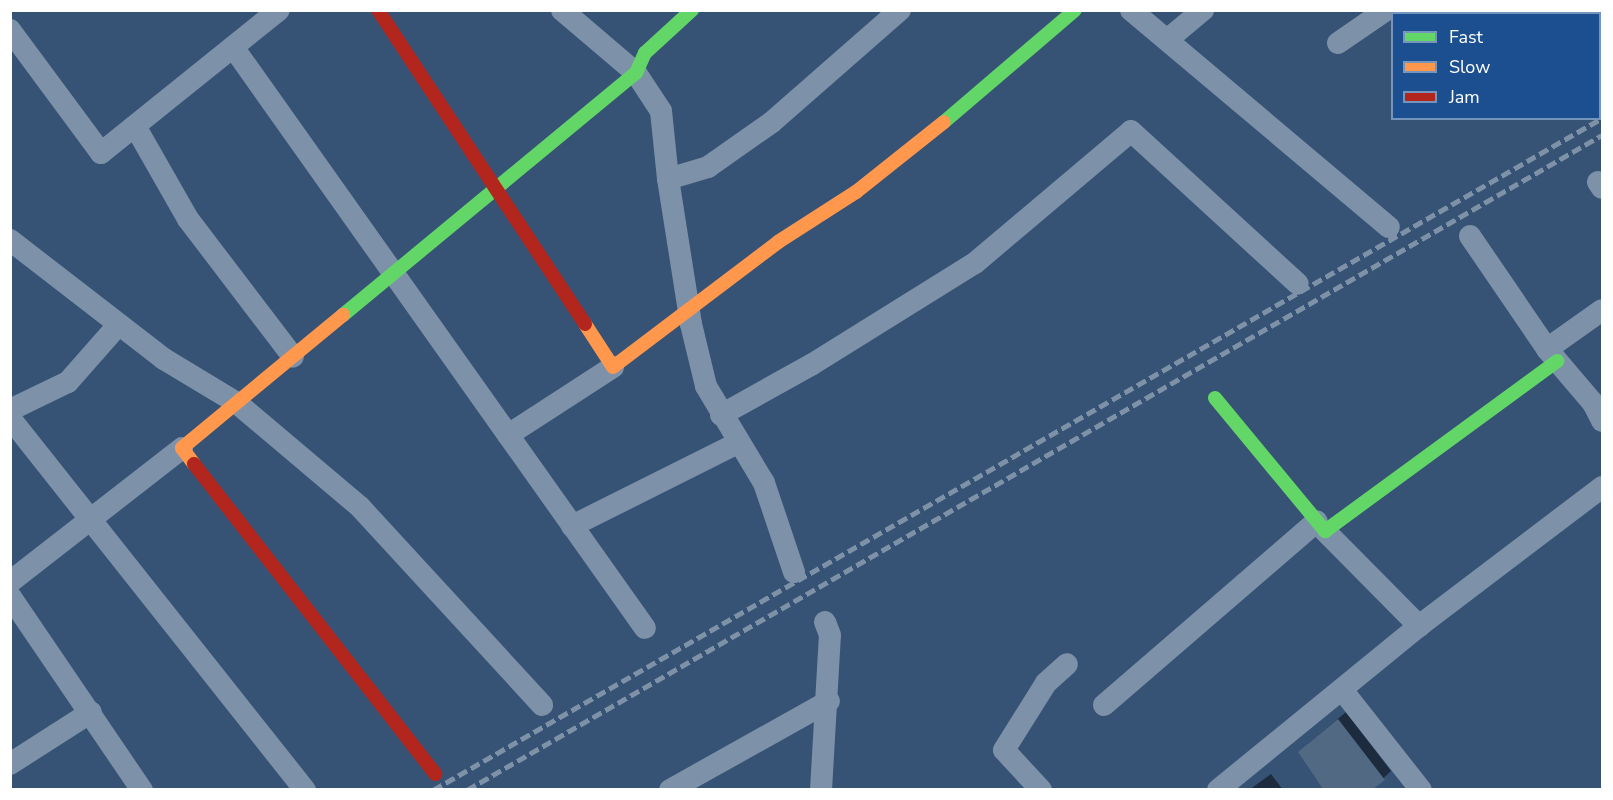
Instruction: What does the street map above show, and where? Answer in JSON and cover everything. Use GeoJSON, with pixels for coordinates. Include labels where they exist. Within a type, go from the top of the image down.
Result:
{"type":"FeatureCollection","features":[{"type":"Feature","properties":{"kind":"street"},"geometry":{"type":"LineString","coordinates":[[10,30],[101,153],[279,10]]}},
{"type":"Feature","properties":{"kind":"street"},"geometry":{"type":"LineString","coordinates":[[378,10],[613,367]]}},
{"type":"Feature","properties":{"kind":"street"},"geometry":{"type":"LineString","coordinates":[[562,10],[636,73],[661,111],[668,178],[688,308],[706,386],[721,415],[764,483],[794,572]]}},
{"type":"Feature","properties":{"kind":"street"},"geometry":{"type":"LineString","coordinates":[[10,582],[89,517],[182,448],[636,73],[645,53],[692,10]]}},
{"type":"Feature","properties":{"kind":"street"},"geometry":{"type":"LineString","coordinates":[[668,178],[708,167],[772,122],[900,10]]}},
{"type":"Feature","properties":{"kind":"street"},"geometry":{"type":"LineString","coordinates":[[508,435],[613,367],[778,242],[856,192],[1000,77],[1076,10]]}},
{"type":"Feature","properties":{"kind":"street"},"geometry":{"type":"LineString","coordinates":[[1131,10],[1389,227]]}},
{"type":"Feature","properties":{"kind":"street"},"geometry":{"type":"LineString","coordinates":[[1167,40],[1203,10]]}},
{"type":"Feature","properties":{"kind":"street"},"geometry":{"type":"LineString","coordinates":[[1338,43],[1386,10]]}},
{"type":"Feature","properties":{"kind":"street"},"geometry":{"type":"LineString","coordinates":[[233,47],[645,628]]}},
{"type":"Feature","properties":{"kind":"street"},"geometry":{"type":"LineString","coordinates":[[135,126],[188,219],[293,357]]}},
{"type":"Feature","properties":{"kind":"street"},"geometry":{"type":"LineString","coordinates":[[721,415],[811,365],[975,263],[1131,130],[1298,284]]}},
{"type":"Feature","properties":{"kind":"street"},"geometry":{"type":"LineString","coordinates":[[1470,236],[1552,355],[1599,408]]}},
{"type":"Feature","properties":{"kind":"street"},"geometry":{"type":"LineString","coordinates":[[10,240],[164,359],[237,403],[360,507],[542,705]]}},
{"type":"Feature","properties":{"kind":"street"},"geometry":{"type":"LineString","coordinates":[[1104,705],[1321,526],[1552,355],[1602,310]]}},
{"type":"Feature","properties":{"kind":"street"},"geometry":{"type":"LineString","coordinates":[[10,410],[68,382],[119,324]]}},
{"type":"Feature","properties":{"kind":"street"},"geometry":{"type":"LineString","coordinates":[[1215,398],[1321,526],[1419,626]]}},
{"type":"Feature","properties":{"kind":"street"},"geometry":{"type":"LineString","coordinates":[[10,418],[305,789]]}},
{"type":"Feature","properties":{"kind":"street"},"geometry":{"type":"LineString","coordinates":[[572,526],[738,443]]}},
{"type":"Feature","properties":{"kind":"street"},"geometry":{"type":"LineString","coordinates":[[182,448],[435,774]]}},
{"type":"Feature","properties":{"kind":"street"},"geometry":{"type":"LineString","coordinates":[[1218,789],[1343,691],[1419,626],[1602,488]]}},
{"type":"Feature","properties":{"kind":"street"},"geometry":{"type":"LineString","coordinates":[[10,596],[142,789]]}},
{"type":"Feature","properties":{"kind":"street"},"geometry":{"type":"LineString","coordinates":[[821,789],[829,701],[831,635],[825,622]]}},
{"type":"Feature","properties":{"kind":"street"},"geometry":{"type":"LineString","coordinates":[[1041,789],[1004,750],[1046,683],[1067,664]]}},
{"type":"Feature","properties":{"kind":"street"},"geometry":{"type":"LineString","coordinates":[[1343,691],[1421,789]]}},
{"type":"Feature","properties":{"kind":"street"},"geometry":{"type":"LineString","coordinates":[[670,789],[829,701]]}},
{"type":"Feature","properties":{"kind":"street"},"geometry":{"type":"LineString","coordinates":[[10,764],[91,712]]}},
{"type":"Feature","properties":{"kind":"building"},"geometry":{"type":"Polygon","coordinates":[[[1338,719],[1385,780],[1373,789],[1323,789],[1298,752],[1338,719]]]}},
{"type":"Feature","properties":{"kind":"railway"},"geometry":{"type":"LineString","coordinates":[[433,790],[1599,120]]}},
{"type":"Feature","properties":{"kind":"railway"},"geometry":{"type":"LineString","coordinates":[[467,790],[1602,135]]}},
{"type":"Feature","properties":{"kind":"traffic: fast"},"geometry":{"type":"LineString","coordinates":[[343,315],[636,73],[645,53],[692,10]]}},
{"type":"Feature","properties":{"kind":"traffic: fast"},"geometry":{"type":"LineString","coordinates":[[944,122],[1075,10]]}},
{"type":"Feature","properties":{"kind":"traffic: fast"},"geometry":{"type":"LineString","coordinates":[[1215,398],[1325,531],[1557,361]]}},
{"type":"Feature","properties":{"kind":"traffic: slow"},"geometry":{"type":"LineString","coordinates":[[585,324],[613,367],[778,242],[856,192],[944,122]]}},
{"type":"Feature","properties":{"kind":"traffic: slow"},"geometry":{"type":"LineString","coordinates":[[194,464],[182,448],[343,315]]}},
{"type":"Feature","properties":{"kind":"traffic: jam"},"geometry":{"type":"LineString","coordinates":[[378,10],[585,324]]}},
{"type":"Feature","properties":{"kind":"traffic: jam"},"geometry":{"type":"LineString","coordinates":[[194,464],[435,774]]}}]}
